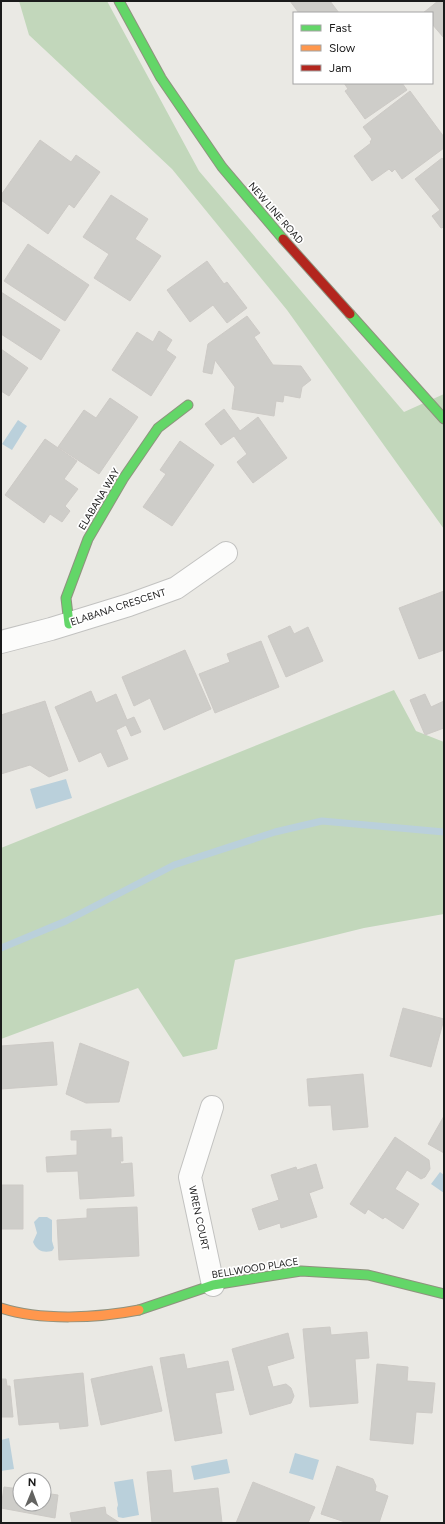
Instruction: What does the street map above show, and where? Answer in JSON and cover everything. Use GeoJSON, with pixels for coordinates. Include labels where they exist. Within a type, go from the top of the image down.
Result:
{"type":"FeatureCollection","features":[{"type":"Feature","properties":{"kind":"street","name":"NEW LINE ROAD"},"geometry":{"type":"LineString","coordinates":[[119,1],[161,78],[222,167],[295,252],[444,419]]}},
{"type":"Feature","properties":{"kind":"street","name":"ELABANA WAY"},"geometry":{"type":"LineString","coordinates":[[69,624],[66,598],[88,539],[123,479],[158,428],[188,405]]}},
{"type":"Feature","properties":{"kind":"street","name":"ELABANA CRESCENT"},"geometry":{"type":"LineString","coordinates":[[1,642],[69,624],[176,588],[226,552]]}},
{"type":"Feature","properties":{"kind":"street","name":"WREN COURT"},"geometry":{"type":"LineString","coordinates":[[212,1107],[190,1176],[213,1285]]}},
{"type":"Feature","properties":{"kind":"street","name":"BELLWOOD PLACE"},"geometry":{"type":"LineString","coordinates":[[1,1308],[13,1312],[72,1318],[138,1310],[213,1285],[301,1271],[368,1275],[444,1294]]}},
{"type":"Feature","properties":{"kind":"green space"},"geometry":{"type":"Polygon","coordinates":[[[19,1],[107,1],[199,171],[404,412],[444,394],[444,529],[287,310],[172,169],[29,35],[19,1]]]}},
{"type":"Feature","properties":{"kind":"green space"},"geometry":{"type":"Polygon","coordinates":[[[394,690],[416,731],[444,742],[444,914],[364,928],[235,960],[217,1049],[183,1057],[138,988],[1,1039],[1,848],[394,690]]]}},
{"type":"Feature","properties":{"kind":"water"},"geometry":{"type":"Polygon","coordinates":[[[18,420],[27,426],[12,450],[2,444],[18,420]]]}},
{"type":"Feature","properties":{"kind":"water"},"geometry":{"type":"Polygon","coordinates":[[[66,779],[72,798],[36,809],[30,789],[66,779]]]}},
{"type":"Feature","properties":{"kind":"water"},"geometry":{"type":"Polygon","coordinates":[[[440,1172],[444,1175],[444,1193],[431,1184],[440,1172]]]}},
{"type":"Feature","properties":{"kind":"water"},"geometry":{"type":"Polygon","coordinates":[[[39,1217],[47,1217],[52,1220],[52,1241],[54,1248],[52,1251],[41,1251],[33,1242],[37,1233],[34,1222],[39,1217]]]}},
{"type":"Feature","properties":{"kind":"water"},"geometry":{"type":"Polygon","coordinates":[[[9,1438],[14,1469],[1,1471],[1,1440],[9,1438]]]}},
{"type":"Feature","properties":{"kind":"water"},"geometry":{"type":"Polygon","coordinates":[[[295,1453],[319,1460],[313,1480],[289,1473],[295,1453]]]}},
{"type":"Feature","properties":{"kind":"water"},"geometry":{"type":"Polygon","coordinates":[[[227,1459],[230,1473],[194,1480],[191,1466],[227,1459]]]}},
{"type":"Feature","properties":{"kind":"water"},"geometry":{"type":"Polygon","coordinates":[[[133,1479],[139,1515],[123,1518],[118,1517],[118,1505],[114,1482],[133,1479]]]}},
{"type":"Feature","properties":{"kind":"building"},"geometry":{"type":"Polygon","coordinates":[[[290,1],[330,1],[338,12],[298,12],[290,1]]]}},
{"type":"Feature","properties":{"kind":"building"},"geometry":{"type":"Polygon","coordinates":[[[438,1],[444,1],[444,38],[433,25],[433,12],[424,12],[438,1]]]}},
{"type":"Feature","properties":{"kind":"building"},"geometry":{"type":"Polygon","coordinates":[[[345,84],[403,84],[407,90],[365,119],[345,91],[348,89],[345,84]]]}},
{"type":"Feature","properties":{"kind":"building"},"geometry":{"type":"Polygon","coordinates":[[[410,91],[444,137],[444,148],[402,179],[395,169],[392,172],[389,169],[372,181],[354,156],[371,143],[370,142],[372,139],[363,127],[410,91]]]}},
{"type":"Feature","properties":{"kind":"building"},"geometry":{"type":"Polygon","coordinates":[[[40,140],[71,162],[76,155],[100,172],[74,208],[69,204],[48,234],[1,200],[1,195],[40,140]]]}},
{"type":"Feature","properties":{"kind":"building"},"geometry":{"type":"Polygon","coordinates":[[[442,158],[444,160],[444,227],[441,228],[432,216],[440,210],[415,179],[442,158]]]}},
{"type":"Feature","properties":{"kind":"building"},"geometry":{"type":"Polygon","coordinates":[[[111,195],[148,219],[135,239],[161,256],[130,301],[94,278],[109,254],[83,237],[111,195]]]}},
{"type":"Feature","properties":{"kind":"building"},"geometry":{"type":"Polygon","coordinates":[[[28,244],[89,285],[65,321],[4,281],[28,244]]]}},
{"type":"Feature","properties":{"kind":"building"},"geometry":{"type":"Polygon","coordinates":[[[207,261],[224,284],[227,282],[247,308],[227,323],[213,305],[190,322],[167,290],[207,261]]]}},
{"type":"Feature","properties":{"kind":"building"},"geometry":{"type":"Polygon","coordinates":[[[1,292],[60,330],[41,360],[1,334],[1,292]]]}},
{"type":"Feature","properties":{"kind":"building"},"geometry":{"type":"Polygon","coordinates":[[[247,316],[260,333],[254,337],[273,365],[301,366],[311,380],[302,387],[300,398],[284,395],[283,402],[276,401],[274,416],[232,409],[235,387],[215,360],[212,374],[203,372],[208,344],[247,316]]]}},
{"type":"Feature","properties":{"kind":"building"},"geometry":{"type":"Polygon","coordinates":[[[159,331],[172,340],[166,350],[176,357],[151,396],[112,370],[137,332],[153,342],[159,331]]]}},
{"type":"Feature","properties":{"kind":"building"},"geometry":{"type":"Polygon","coordinates":[[[1,349],[28,368],[9,396],[1,391],[1,349]]]}},
{"type":"Feature","properties":{"kind":"building"},"geometry":{"type":"Polygon","coordinates":[[[110,398],[138,417],[99,474],[58,447],[84,410],[96,418],[110,398]]]}},
{"type":"Feature","properties":{"kind":"building"},"geometry":{"type":"Polygon","coordinates":[[[224,409],[240,431],[258,417],[287,458],[253,483],[237,462],[247,454],[234,436],[221,445],[205,424],[224,409]]]}},
{"type":"Feature","properties":{"kind":"building"},"geometry":{"type":"Polygon","coordinates":[[[45,439],[77,461],[64,479],[78,489],[65,506],[70,511],[62,522],[50,514],[44,523],[5,495],[45,439]]]}},
{"type":"Feature","properties":{"kind":"building"},"geometry":{"type":"Polygon","coordinates":[[[180,441],[214,465],[172,526],[143,507],[166,474],[160,470],[180,441]]]}},
{"type":"Feature","properties":{"kind":"building"},"geometry":{"type":"Polygon","coordinates":[[[444,591],[444,650],[419,659],[399,608],[444,591]]]}},
{"type":"Feature","properties":{"kind":"building"},"geometry":{"type":"Polygon","coordinates":[[[290,626],[294,634],[308,627],[323,661],[286,677],[268,636],[290,626]]]}},
{"type":"Feature","properties":{"kind":"building"},"geometry":{"type":"Polygon","coordinates":[[[261,641],[279,687],[215,713],[199,674],[230,662],[227,654],[261,641]]]}},
{"type":"Feature","properties":{"kind":"building"},"geometry":{"type":"Polygon","coordinates":[[[185,650],[211,709],[164,730],[150,698],[134,706],[122,677],[185,650]]]}},
{"type":"Feature","properties":{"kind":"building"},"geometry":{"type":"Polygon","coordinates":[[[91,691],[96,703],[116,694],[127,720],[134,717],[141,732],[131,736],[126,725],[116,730],[128,759],[108,767],[101,752],[79,762],[55,707],[91,691]]]}},
{"type":"Feature","properties":{"kind":"building"},"geometry":{"type":"Polygon","coordinates":[[[425,694],[431,707],[444,701],[444,728],[425,735],[410,700],[425,694]]]}},
{"type":"Feature","properties":{"kind":"building"},"geometry":{"type":"Polygon","coordinates":[[[45,701],[68,770],[49,777],[30,765],[1,774],[1,715],[45,701]]]}},
{"type":"Feature","properties":{"kind":"building"},"geometry":{"type":"Polygon","coordinates":[[[403,1008],[444,1019],[431,1067],[390,1056],[403,1008]]]}},
{"type":"Feature","properties":{"kind":"building"},"geometry":{"type":"Polygon","coordinates":[[[53,1042],[57,1085],[1,1089],[1,1046],[53,1042]]]}},
{"type":"Feature","properties":{"kind":"building"},"geometry":{"type":"Polygon","coordinates":[[[80,1043],[129,1062],[119,1102],[86,1103],[66,1094],[80,1043]]]}},
{"type":"Feature","properties":{"kind":"building"},"geometry":{"type":"Polygon","coordinates":[[[363,1074],[368,1127],[333,1130],[331,1105],[309,1106],[307,1079],[363,1074]]]}},
{"type":"Feature","properties":{"kind":"building"},"geometry":{"type":"Polygon","coordinates":[[[444,1116],[444,1153],[428,1144],[444,1116]]]}},
{"type":"Feature","properties":{"kind":"building"},"geometry":{"type":"Polygon","coordinates":[[[111,1129],[111,1138],[122,1137],[123,1161],[120,1161],[121,1164],[132,1163],[134,1196],[80,1199],[78,1171],[47,1172],[46,1157],[77,1155],[77,1140],[71,1140],[71,1131],[111,1129]]]}},
{"type":"Feature","properties":{"kind":"building"},"geometry":{"type":"Polygon","coordinates":[[[395,1137],[429,1160],[430,1169],[425,1177],[421,1179],[407,1170],[395,1189],[419,1204],[403,1229],[385,1217],[383,1219],[368,1209],[365,1214],[350,1204],[395,1137]]]}},
{"type":"Feature","properties":{"kind":"building"},"geometry":{"type":"Polygon","coordinates":[[[316,1164],[323,1188],[309,1193],[317,1217],[281,1228],[280,1223],[259,1230],[252,1209],[279,1200],[271,1175],[296,1167],[297,1170],[316,1164]]]}},
{"type":"Feature","properties":{"kind":"building"},"geometry":{"type":"Polygon","coordinates":[[[1,1185],[23,1185],[23,1229],[1,1229],[1,1185]]]}},
{"type":"Feature","properties":{"kind":"building"},"geometry":{"type":"Polygon","coordinates":[[[137,1207],[139,1256],[59,1260],[57,1220],[87,1218],[87,1209],[137,1207]]]}},
{"type":"Feature","properties":{"kind":"building"},"geometry":{"type":"Polygon","coordinates":[[[330,1327],[331,1335],[367,1332],[369,1358],[355,1359],[358,1403],[310,1407],[303,1329],[330,1327]]]}},
{"type":"Feature","properties":{"kind":"building"},"geometry":{"type":"Polygon","coordinates":[[[288,1333],[294,1358],[267,1366],[273,1387],[286,1384],[291,1388],[294,1396],[291,1403],[250,1415],[232,1349],[288,1333]]]}},
{"type":"Feature","properties":{"kind":"building"},"geometry":{"type":"Polygon","coordinates":[[[184,1354],[187,1369],[228,1361],[234,1390],[215,1393],[222,1433],[175,1441],[160,1358],[184,1354]]]}},
{"type":"Feature","properties":{"kind":"building"},"geometry":{"type":"Polygon","coordinates":[[[377,1364],[408,1367],[407,1381],[435,1383],[432,1413],[416,1412],[413,1444],[370,1440],[377,1364]]]}},
{"type":"Feature","properties":{"kind":"building"},"geometry":{"type":"Polygon","coordinates":[[[152,1366],[162,1411],[101,1425],[91,1379],[152,1366]]]}},
{"type":"Feature","properties":{"kind":"building"},"geometry":{"type":"Polygon","coordinates":[[[83,1373],[88,1426],[60,1429],[59,1422],[19,1425],[14,1380],[83,1373]]]}},
{"type":"Feature","properties":{"kind":"building"},"geometry":{"type":"Polygon","coordinates":[[[1,1379],[6,1379],[7,1386],[10,1386],[13,1417],[1,1417],[1,1379]]]}},
{"type":"Feature","properties":{"kind":"building"},"geometry":{"type":"Polygon","coordinates":[[[337,1466],[373,1479],[376,1486],[375,1491],[388,1496],[379,1523],[348,1523],[321,1514],[337,1466]]]}},
{"type":"Feature","properties":{"kind":"building"},"geometry":{"type":"Polygon","coordinates":[[[171,1470],[173,1493],[218,1488],[222,1523],[152,1523],[147,1472],[171,1470]]]}},
{"type":"Feature","properties":{"kind":"building"},"geometry":{"type":"Polygon","coordinates":[[[253,1482],[315,1507],[308,1523],[236,1523],[253,1482]]]}},
{"type":"Feature","properties":{"kind":"building"},"geometry":{"type":"Polygon","coordinates":[[[4,1487],[12,1488],[12,1510],[1,1508],[4,1487]]]}},
{"type":"Feature","properties":{"kind":"building"},"geometry":{"type":"Polygon","coordinates":[[[52,1494],[58,1495],[55,1518],[23,1512],[52,1512],[52,1494]]]}},
{"type":"Feature","properties":{"kind":"building"},"geometry":{"type":"Polygon","coordinates":[[[105,1507],[106,1514],[120,1523],[72,1523],[70,1513],[105,1507]]]}},
{"type":"Feature","properties":{"kind":"waterway"},"geometry":{"type":"LineString","coordinates":[[1,948],[66,921],[174,865],[275,832],[322,821],[444,832]]}},
{"type":"Feature","properties":{"kind":"traffic: fast"},"geometry":{"type":"LineString","coordinates":[[119,1],[161,78],[222,167],[283,239]]}},
{"type":"Feature","properties":{"kind":"traffic: fast"},"geometry":{"type":"LineString","coordinates":[[350,314],[444,419]]}},
{"type":"Feature","properties":{"kind":"traffic: fast"},"geometry":{"type":"LineString","coordinates":[[69,624],[66,598],[88,539],[123,479],[158,428],[188,405]]}},
{"type":"Feature","properties":{"kind":"traffic: fast"},"geometry":{"type":"LineString","coordinates":[[139,1310],[213,1285],[301,1271],[368,1275],[444,1294]]}},
{"type":"Feature","properties":{"kind":"traffic: slow"},"geometry":{"type":"LineString","coordinates":[[1,1308],[34,1315],[70,1317],[106,1315],[139,1310]]}},
{"type":"Feature","properties":{"kind":"traffic: jam"},"geometry":{"type":"LineString","coordinates":[[283,239],[350,314]]}}]}
